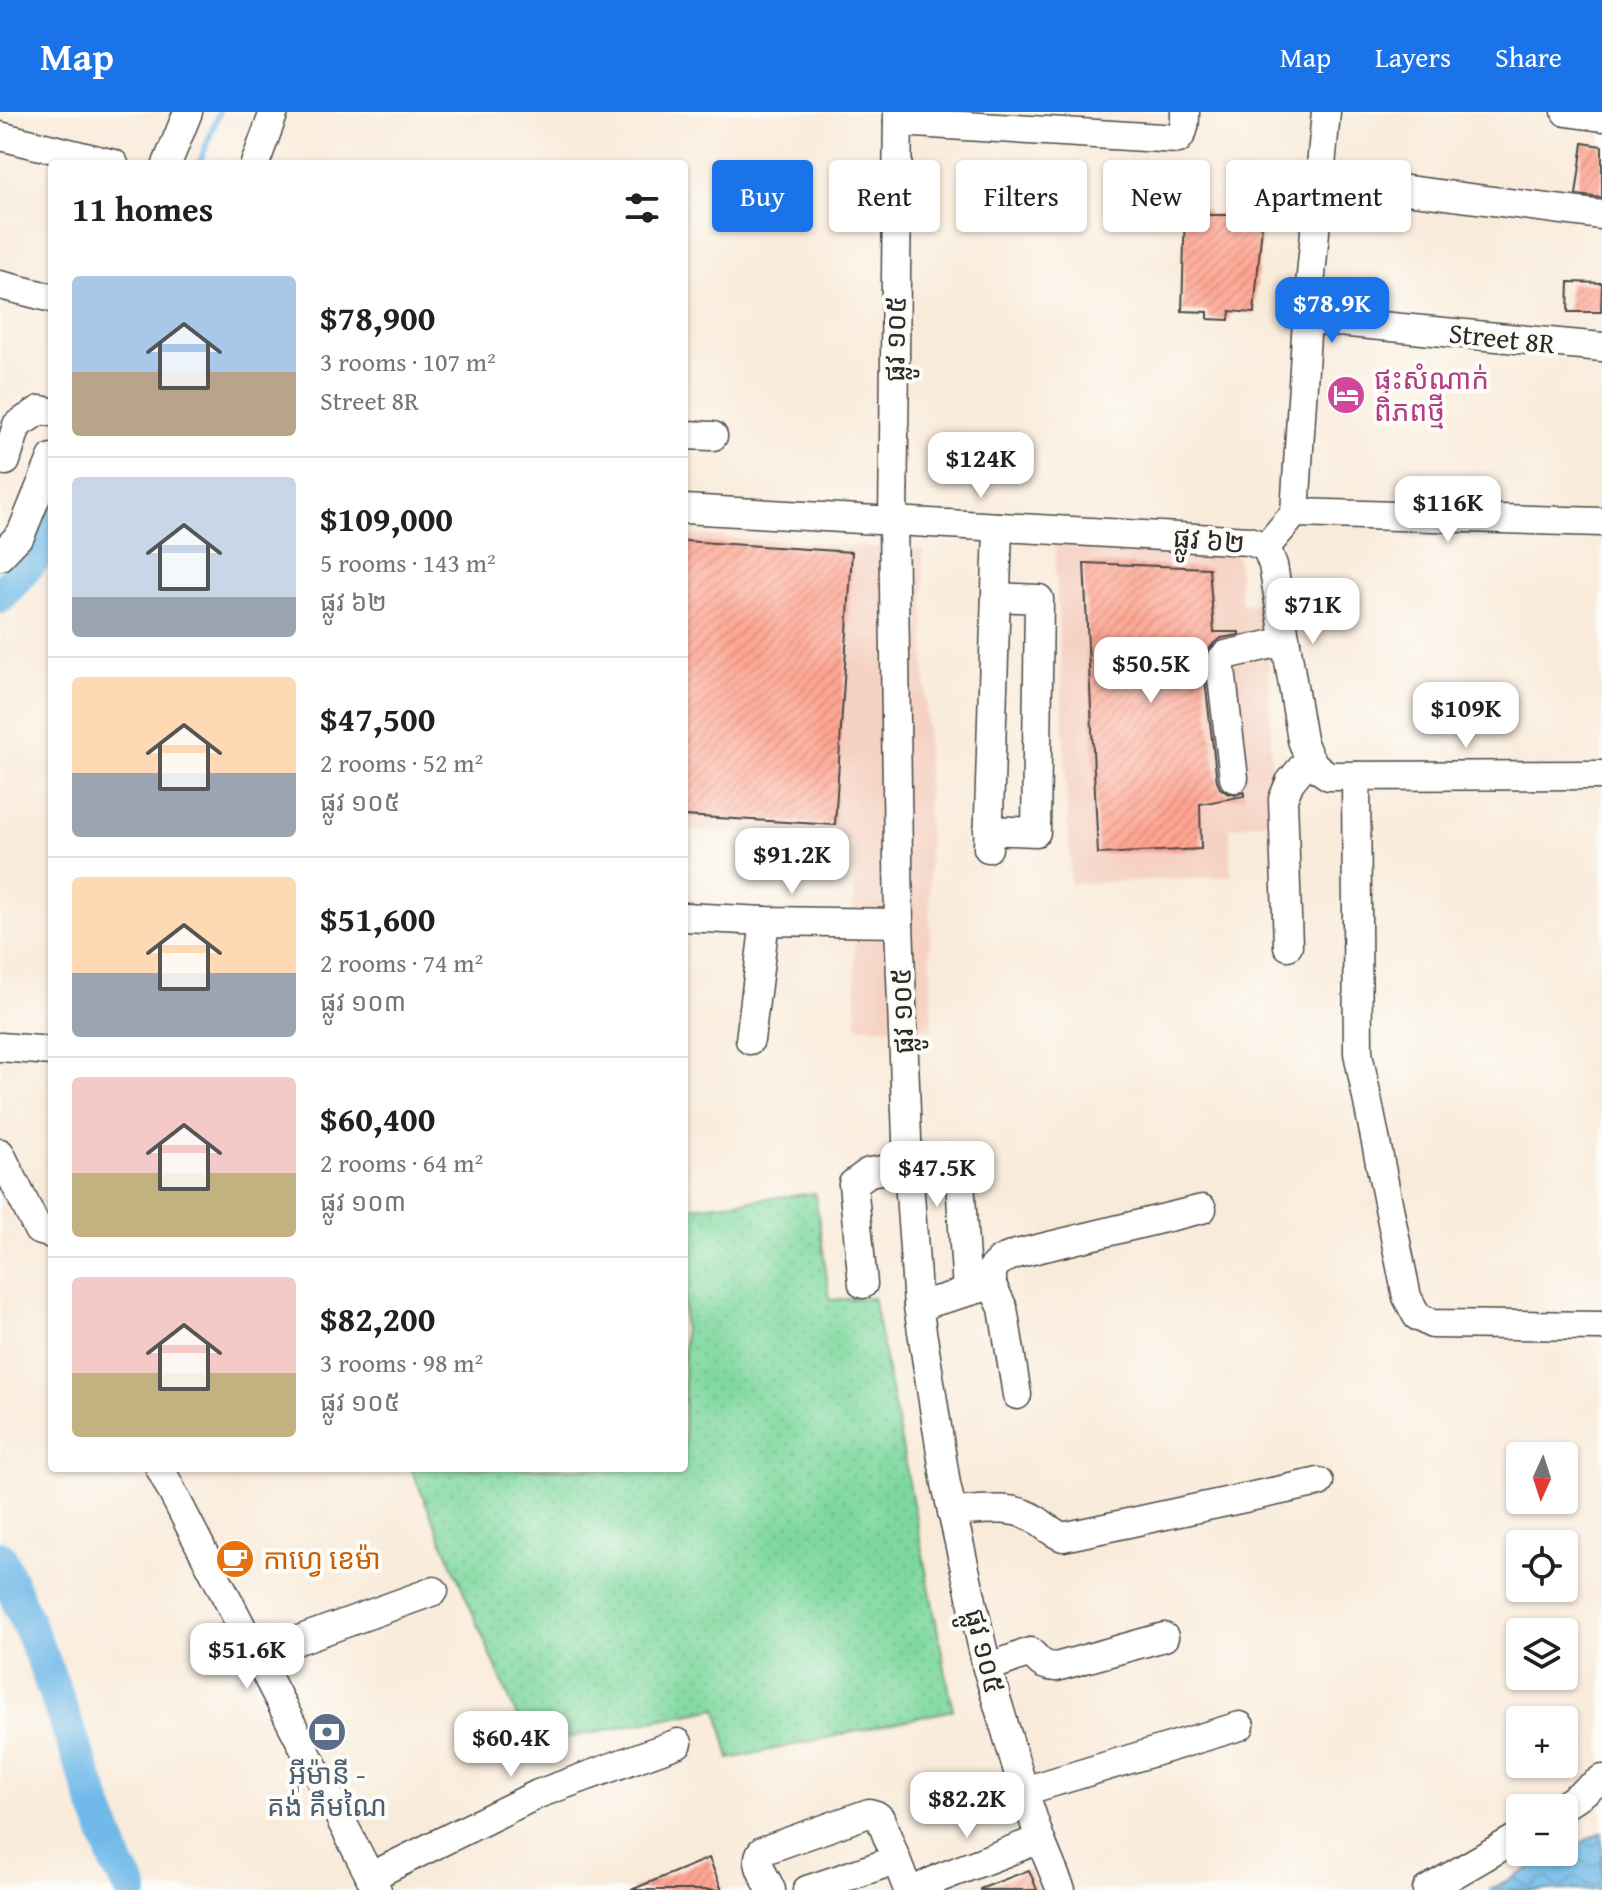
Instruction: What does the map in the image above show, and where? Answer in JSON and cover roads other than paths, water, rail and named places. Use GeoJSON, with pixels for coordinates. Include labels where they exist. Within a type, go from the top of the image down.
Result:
{"type":"FeatureCollection","features":[{"type":"Feature","properties":{"kind":"street"},"geometry":{"type":"LineString","coordinates":[[169,160],[188,112]]}},
{"type":"Feature","properties":{"kind":"street"},"geometry":{"type":"LineString","coordinates":[[256,160],[274,112]]}},
{"type":"Feature","properties":{"kind":"street"},"geometry":{"type":"LineString","coordinates":[[898,117],[1178,139],[1184,127],[1185,112]]}},
{"type":"Feature","properties":{"kind":"street"},"geometry":{"type":"LineString","coordinates":[[1322,160],[1326,112]]}},
{"type":"Feature","properties":{"kind":"street"},"geometry":{"type":"LineString","coordinates":[[1566,112],[1602,117]]}},
{"type":"Feature","properties":{"kind":"street","name":"ផ្លូវ ១០៥"},"geometry":{"type":"LineString","coordinates":[[898,117],[893,520],[899,923],[908,1166],[918,1306],[946,1484],[987,1668],[1024,1791],[1061,1890]]}},
{"type":"Feature","properties":{"kind":"street"},"geometry":{"type":"LineString","coordinates":[[0,136],[98,160]]}},
{"type":"Feature","properties":{"kind":"street"},"geometry":{"type":"LineString","coordinates":[[1411,191],[1602,215]]}},
{"type":"Feature","properties":{"kind":"street"},"geometry":{"type":"LineString","coordinates":[[1266,547],[1295,513],[1315,232]]}},
{"type":"Feature","properties":{"kind":"street"},"geometry":{"type":"LineString","coordinates":[[0,285],[48,297]]}},
{"type":"Feature","properties":{"kind":"street","name":"Street 8R"},"geometry":{"type":"LineString","coordinates":[[1307,319],[1602,347]]}},
{"type":"Feature","properties":{"kind":"street"},"geometry":{"type":"LineString","coordinates":[[48,411],[40,410],[17,425],[3,461],[48,463]]}},
{"type":"Feature","properties":{"kind":"street"},"geometry":{"type":"LineString","coordinates":[[688,435],[713,436]]}},
{"type":"Feature","properties":{"kind":"street"},"geometry":{"type":"LineString","coordinates":[[0,556],[21,534],[48,470]]}},
{"type":"Feature","properties":{"kind":"street","name":"ផ្លូវ ៦២"},"geometry":{"type":"LineString","coordinates":[[688,509],[1249,541],[1266,547],[1273,565],[1302,740],[1309,759]]}},
{"type":"Feature","properties":{"kind":"street"},"geometry":{"type":"LineString","coordinates":[[1295,513],[1602,522]]}},
{"type":"Feature","properties":{"kind":"street"},"geometry":{"type":"LineString","coordinates":[[996,597],[1039,599],[1036,832],[988,839],[998,527]]}},
{"type":"Feature","properties":{"kind":"street"},"geometry":{"type":"LineString","coordinates":[[1234,778],[1220,661],[1226,655],[1286,641]]}},
{"type":"Feature","properties":{"kind":"street"},"geometry":{"type":"LineString","coordinates":[[1288,946],[1283,799],[1290,782],[1309,759],[1329,776],[1602,775]]}},
{"type":"Feature","properties":{"kind":"street"},"geometry":{"type":"LineString","coordinates":[[1356,776],[1358,1053],[1407,1297],[1417,1316],[1432,1324],[1602,1326]]}},
{"type":"Feature","properties":{"kind":"street"},"geometry":{"type":"LineString","coordinates":[[688,917],[899,923]]}},
{"type":"Feature","properties":{"kind":"street"},"geometry":{"type":"LineString","coordinates":[[750,1040],[765,921]]}},
{"type":"Feature","properties":{"kind":"street"},"geometry":{"type":"LineString","coordinates":[[0,1047],[48,1051]]}},
{"type":"Feature","properties":{"kind":"street"},"geometry":{"type":"LineString","coordinates":[[0,1153],[38,1230],[48,1233]]}},
{"type":"Feature","properties":{"kind":"street"},"geometry":{"type":"LineString","coordinates":[[959,1164],[979,1289],[1003,1308],[1017,1395]]}},
{"type":"Feature","properties":{"kind":"street"},"geometry":{"type":"LineString","coordinates":[[863,1284],[853,1184],[869,1172],[908,1166]]}},
{"type":"Feature","properties":{"kind":"street"},"geometry":{"type":"LineString","coordinates":[[918,1306],[979,1289],[1001,1260],[1016,1254],[1202,1209]]}},
{"type":"Feature","properties":{"kind":"street"},"geometry":{"type":"LineString","coordinates":[[162,1472],[374,1884],[538,1794],[678,1743]]}},
{"type":"Feature","properties":{"kind":"street"},"geometry":{"type":"LineString","coordinates":[[952,1512],[1013,1510],[1032,1516],[1051,1532],[1063,1537],[1319,1482]]}},
{"type":"Feature","properties":{"kind":"street"},"geometry":{"type":"LineString","coordinates":[[257,1655],[434,1591]]}},
{"type":"Feature","properties":{"kind":"street"},"geometry":{"type":"LineString","coordinates":[[987,1668],[1030,1652],[1038,1662],[1056,1667],[1164,1637]]}},
{"type":"Feature","properties":{"kind":"street"},"geometry":{"type":"LineString","coordinates":[[1024,1791],[1240,1726]]}},
{"type":"Feature","properties":{"kind":"street"},"geometry":{"type":"LineString","coordinates":[[1578,1796],[1602,1779]]}},
{"type":"Feature","properties":{"kind":"street"},"geometry":{"type":"LineString","coordinates":[[771,1890],[758,1861],[762,1851],[869,1813],[880,1818],[908,1890]]}},
{"type":"Feature","properties":{"kind":"street"},"geometry":{"type":"LineString","coordinates":[[915,1890],[1040,1839]]}},
{"type":"Feature","properties":{"kind":"street"},"geometry":{"type":"LineString","coordinates":[[1427,1890],[1506,1844]]}},
{"type":"Feature","properties":{"kind":"street"},"geometry":{"type":"LineString","coordinates":[[807,1890],[896,1860]]}},
{"type":"Feature","properties":{"kind":"water"},"geometry":{"type":"Polygon","coordinates":[[[1602,1832],[1602,1890],[1489,1890],[1536,1866],[1578,1866],[1578,1844],[1602,1832]]]}},
{"type":"Feature","properties":{"kind":"waterway"},"geometry":{"type":"LineString","coordinates":[[201,160],[219,112]]}},
{"type":"Feature","properties":{"kind":"waterway"},"geometry":{"type":"LineString","coordinates":[[0,596],[43,548],[48,536]]}},
{"type":"Feature","properties":{"kind":"waterway"},"geometry":{"type":"LineString","coordinates":[[0,1558],[43,1660],[118,1866],[132,1890]]}},
{"type":"Feature","properties":{"kind":"place","name":"ផ្ទះសំណាក់ ពិភពថ្មី"},"geometry":{"type":"Point","coordinates":[1346,395]}},
{"type":"Feature","properties":{"kind":"place","name":"កាហ្វេ ខេម៉ា"},"geometry":{"type":"Point","coordinates":[235,1559]}},
{"type":"Feature","properties":{"kind":"place","name":"អ៊ីម៉ានី - គង់ គឹមណៃ"},"geometry":{"type":"Point","coordinates":[327,1732]}}]}
